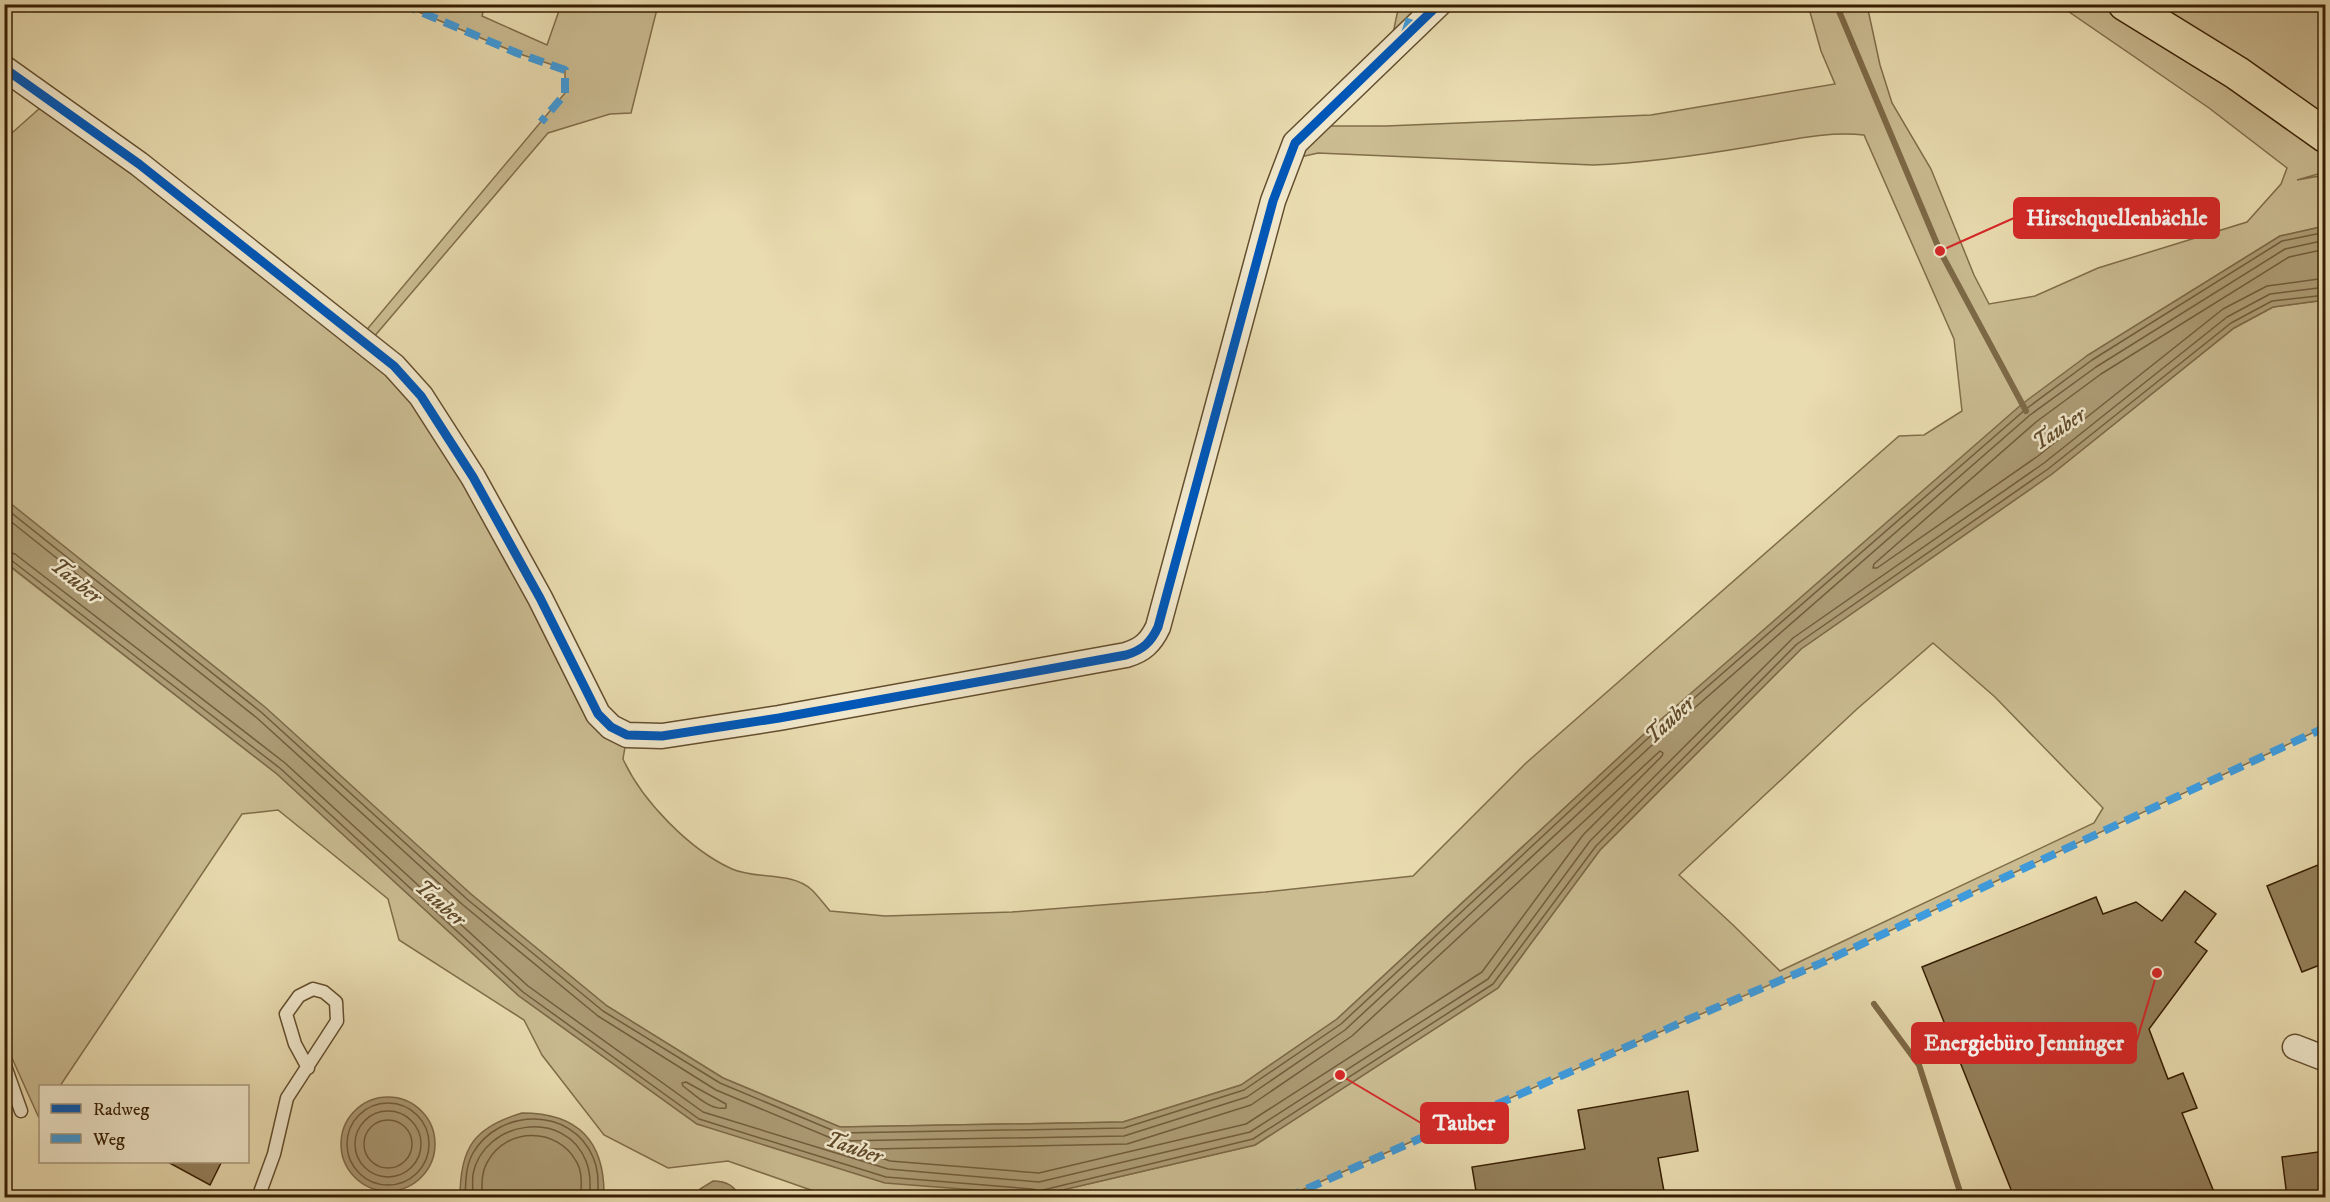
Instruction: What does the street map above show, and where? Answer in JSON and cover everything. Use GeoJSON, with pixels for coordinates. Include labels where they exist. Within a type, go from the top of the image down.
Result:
{"type":"FeatureCollection","features":[{"type":"Feature","properties":{"kind":"main road"},"geometry":{"type":"LineString","coordinates":[[2125,4],[2237,73],[2325,136]]}},
{"type":"Feature","properties":{"kind":"street"},"geometry":{"type":"LineString","coordinates":[[4,68],[139,164],[394,366],[422,396],[473,477],[540,598],[598,714],[611,727],[627,735],[662,736],[779,718],[1126,655],[1140,651],[1147,645],[1158,627],[1273,201],[1294,143],[1439,4]]}},
{"type":"Feature","properties":{"kind":"street"},"geometry":{"type":"LineString","coordinates":[[2295,1047],[2325,1059]]}},
{"type":"Feature","properties":{"kind":"lane"},"geometry":{"type":"LineString","coordinates":[[258,1197],[274,1154],[287,1098],[308,1068],[337,1021],[336,1002],[324,992],[313,989],[299,996],[286,1014],[295,1044],[308,1068]]}},
{"type":"Feature","properties":{"kind":"lane"},"geometry":{"type":"LineString","coordinates":[[4,1063],[21,1111]]}},
{"type":"Feature","properties":{"kind":"shaded area"},"geometry":{"type":"Polygon","coordinates":[[[402,5],[485,5],[482,16],[547,45],[561,5],[658,5],[631,113],[610,114],[548,133],[367,345],[394,366],[579,677],[627,735],[623,759],[631,775],[655,807],[684,837],[716,861],[742,872],[784,878],[804,884],[830,911],[885,916],[1012,912],[1265,892],[1413,876],[1526,763],[1899,436],[1924,435],[1962,411],[1954,339],[1864,135],[1823,135],[1674,158],[1593,165],[1318,153],[1287,160],[1311,126],[1386,126],[1651,115],[1835,84],[1821,51],[1808,5],[1867,5],[1880,65],[1892,103],[1931,169],[1974,275],[1989,304],[2035,296],[2098,268],[2247,222],[2281,184],[2287,168],[2209,108],[2059,5],[2325,5],[2325,172],[2297,180],[2325,175],[2325,226],[2280,236],[2088,355],[1642,736],[1337,1019],[1241,1085],[1123,1122],[840,1127],[723,1078],[607,1006],[472,895],[5,499],[4,140],[49,100],[359,339],[565,93],[565,69],[517,53],[402,5]]]}},
{"type":"Feature","properties":{"kind":"shaded area"},"geometry":{"type":"Polygon","coordinates":[[[1399,5],[1439,5],[1389,52],[1399,5]]]}},
{"type":"Feature","properties":{"kind":"shaded area"},"geometry":{"type":"Polygon","coordinates":[[[2325,300],[2325,727],[1819,964],[1286,1197],[828,1198],[828,1196],[728,1161],[668,1168],[604,1135],[542,1055],[524,1020],[399,940],[388,899],[278,810],[242,814],[61,1085],[39,1085],[39,1118],[11,1056],[5,1052],[4,562],[277,774],[519,996],[697,1124],[1041,1195],[1255,1145],[1498,988],[1600,850],[1801,649],[2052,474],[2234,328],[2273,307],[2325,300]],[[1933,643],[1857,709],[1679,875],[1780,971],[2094,823],[2103,808],[1995,697],[1933,643]]]}},
{"type":"Feature","properties":{"kind":"water"},"geometry":{"type":"Polygon","coordinates":[[[2325,226],[2325,300],[2273,307],[2234,328],[2052,474],[1801,649],[1600,850],[1498,988],[1255,1145],[1041,1195],[885,1183],[697,1124],[519,996],[277,774],[5,562],[5,499],[265,707],[472,895],[607,1006],[723,1078],[840,1127],[1123,1122],[1241,1085],[1337,1019],[1642,736],[2022,404],[2088,355],[2280,236],[2325,226]]]}},
{"type":"Feature","properties":{"kind":"water"},"geometry":{"type":"Polygon","coordinates":[[[388,1097],[406,1101],[421,1111],[431,1126],[435,1144],[431,1162],[421,1177],[406,1187],[388,1191],[370,1187],[355,1177],[345,1162],[341,1144],[345,1126],[355,1111],[370,1101],[388,1097]]]}},
{"type":"Feature","properties":{"kind":"water"},"geometry":{"type":"Polygon","coordinates":[[[522,1113],[559,1118],[584,1134],[599,1160],[604,1197],[460,1197],[463,1165],[473,1142],[492,1125],[522,1113]]]}},
{"type":"Feature","properties":{"kind":"water"},"geometry":{"type":"Polygon","coordinates":[[[713,1181],[729,1184],[739,1197],[696,1197],[700,1189],[713,1181]]]}},
{"type":"Feature","properties":{"kind":"building"},"geometry":{"type":"Polygon","coordinates":[[[2325,862],[2325,963],[2302,972],[2267,886],[2325,862]]]}},
{"type":"Feature","properties":{"kind":"building"},"geometry":{"type":"Polygon","coordinates":[[[2185,891],[2216,914],[2195,942],[2207,951],[2149,1029],[2168,1079],[2183,1073],[2197,1108],[2182,1113],[2216,1197],[2014,1197],[1922,967],[2096,897],[2103,914],[2136,902],[2162,921],[2185,891]]]}},
{"type":"Feature","properties":{"kind":"building"},"geometry":{"type":"Polygon","coordinates":[[[1688,1091],[1698,1151],[1658,1158],[1665,1197],[1477,1197],[1472,1167],[1585,1149],[1578,1110],[1688,1091]]]}},
{"type":"Feature","properties":{"kind":"building"},"geometry":{"type":"Polygon","coordinates":[[[2325,1151],[2325,1197],[2287,1197],[2282,1157],[2325,1151]]]}},
{"type":"Feature","properties":{"kind":"building"},"geometry":{"type":"Polygon","coordinates":[[[170,1163],[221,1163],[210,1185],[170,1163]]]}},
{"type":"Feature","properties":{"kind":"waterway"},"geometry":{"type":"LineString","coordinates":[[1836,4],[1940,251],[2026,411]]}},
{"type":"Feature","properties":{"kind":"waterway"},"geometry":{"type":"LineString","coordinates":[[1874,1004],[1919,1065],[1962,1198]]}},
{"type":"Feature","properties":{"kind":"marked path"},"geometry":{"type":"LineString","coordinates":[[402,4],[517,53],[565,70],[565,94],[541,122]]}},
{"type":"Feature","properties":{"kind":"marked path"},"geometry":{"type":"LineString","coordinates":[[1405,33],[1415,4]]}},
{"type":"Feature","properties":{"kind":"marked path"},"geometry":{"type":"LineString","coordinates":[[1286,1198],[1819,964],[2326,727]]}},
{"type":"Feature","properties":{"kind":"cycle path"},"geometry":{"type":"LineString","coordinates":[[4,68],[139,164],[394,366],[421,396],[473,477],[540,598],[598,714],[611,727],[627,735],[662,736],[779,718],[1126,655],[1146,645],[1158,627],[1273,201],[1295,143],[1439,4]]}},
{"type":"Feature","properties":{"kind":"place","name":"Hirschquellenbächle"},"geometry":{"type":"Point","coordinates":[1940,251]}},
{"type":"Feature","properties":{"kind":"place","name":"Energiebüro Jenninger"},"geometry":{"type":"Point","coordinates":[2157,973]}},
{"type":"Feature","properties":{"kind":"place","name":"Tauber"},"geometry":{"type":"Point","coordinates":[1340,1075]}}]}
